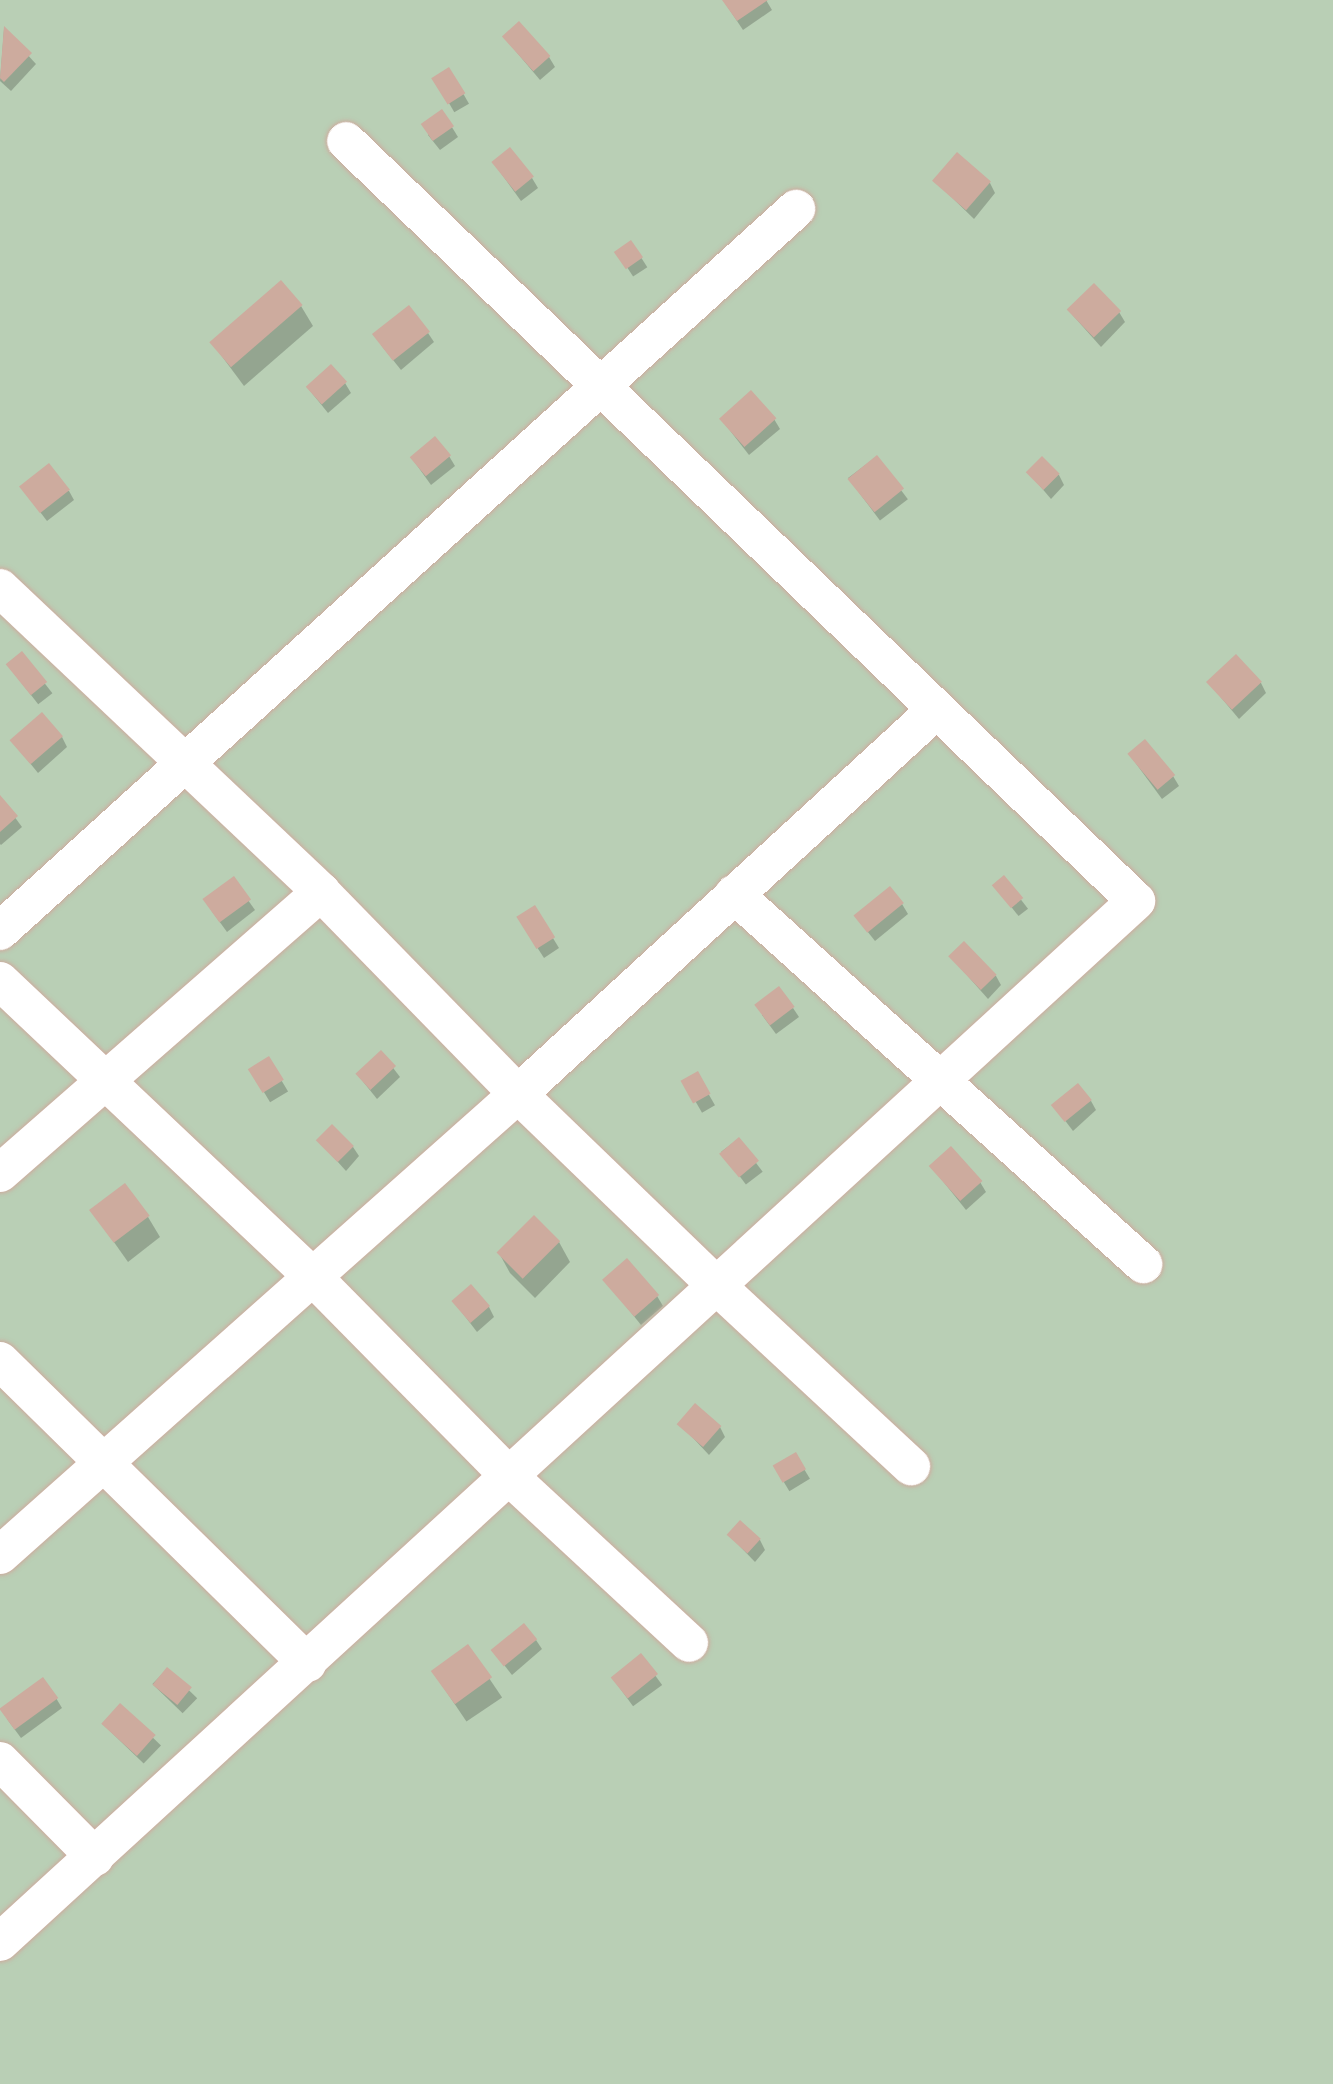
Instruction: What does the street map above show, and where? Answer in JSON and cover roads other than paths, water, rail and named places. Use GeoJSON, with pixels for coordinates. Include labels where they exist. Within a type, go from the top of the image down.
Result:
{"type":"FeatureCollection","features":[{"type":"Feature","properties":{"kind":"lane"},"geometry":{"type":"LineString","coordinates":[[0,1942],[940,1084],[1136,901],[346,141]]}},
{"type":"Feature","properties":{"kind":"lane"},"geometry":{"type":"LineString","coordinates":[[0,931],[601,389],[796,209]]}},
{"type":"Feature","properties":{"kind":"lane"},"geometry":{"type":"LineString","coordinates":[[0,588],[321,892],[517,1094],[717,1286],[911,1466]]}},
{"type":"Feature","properties":{"kind":"lane"},"geometry":{"type":"LineString","coordinates":[[0,1555],[517,1094],[935,710]]}},
{"type":"Feature","properties":{"kind":"lane"},"geometry":{"type":"LineString","coordinates":[[0,1172],[321,892]]}},
{"type":"Feature","properties":{"kind":"lane"},"geometry":{"type":"LineString","coordinates":[[734,894],[940,1084],[1143,1264]]}},
{"type":"Feature","properties":{"kind":"lane"},"geometry":{"type":"LineString","coordinates":[[0,981],[312,1276],[510,1477],[689,1643]]}},
{"type":"Feature","properties":{"kind":"lane"},"geometry":{"type":"LineString","coordinates":[[0,1362],[307,1663]]}},
{"type":"Feature","properties":{"kind":"lane"},"geometry":{"type":"LineString","coordinates":[[0,1762],[95,1857]]}}]}
